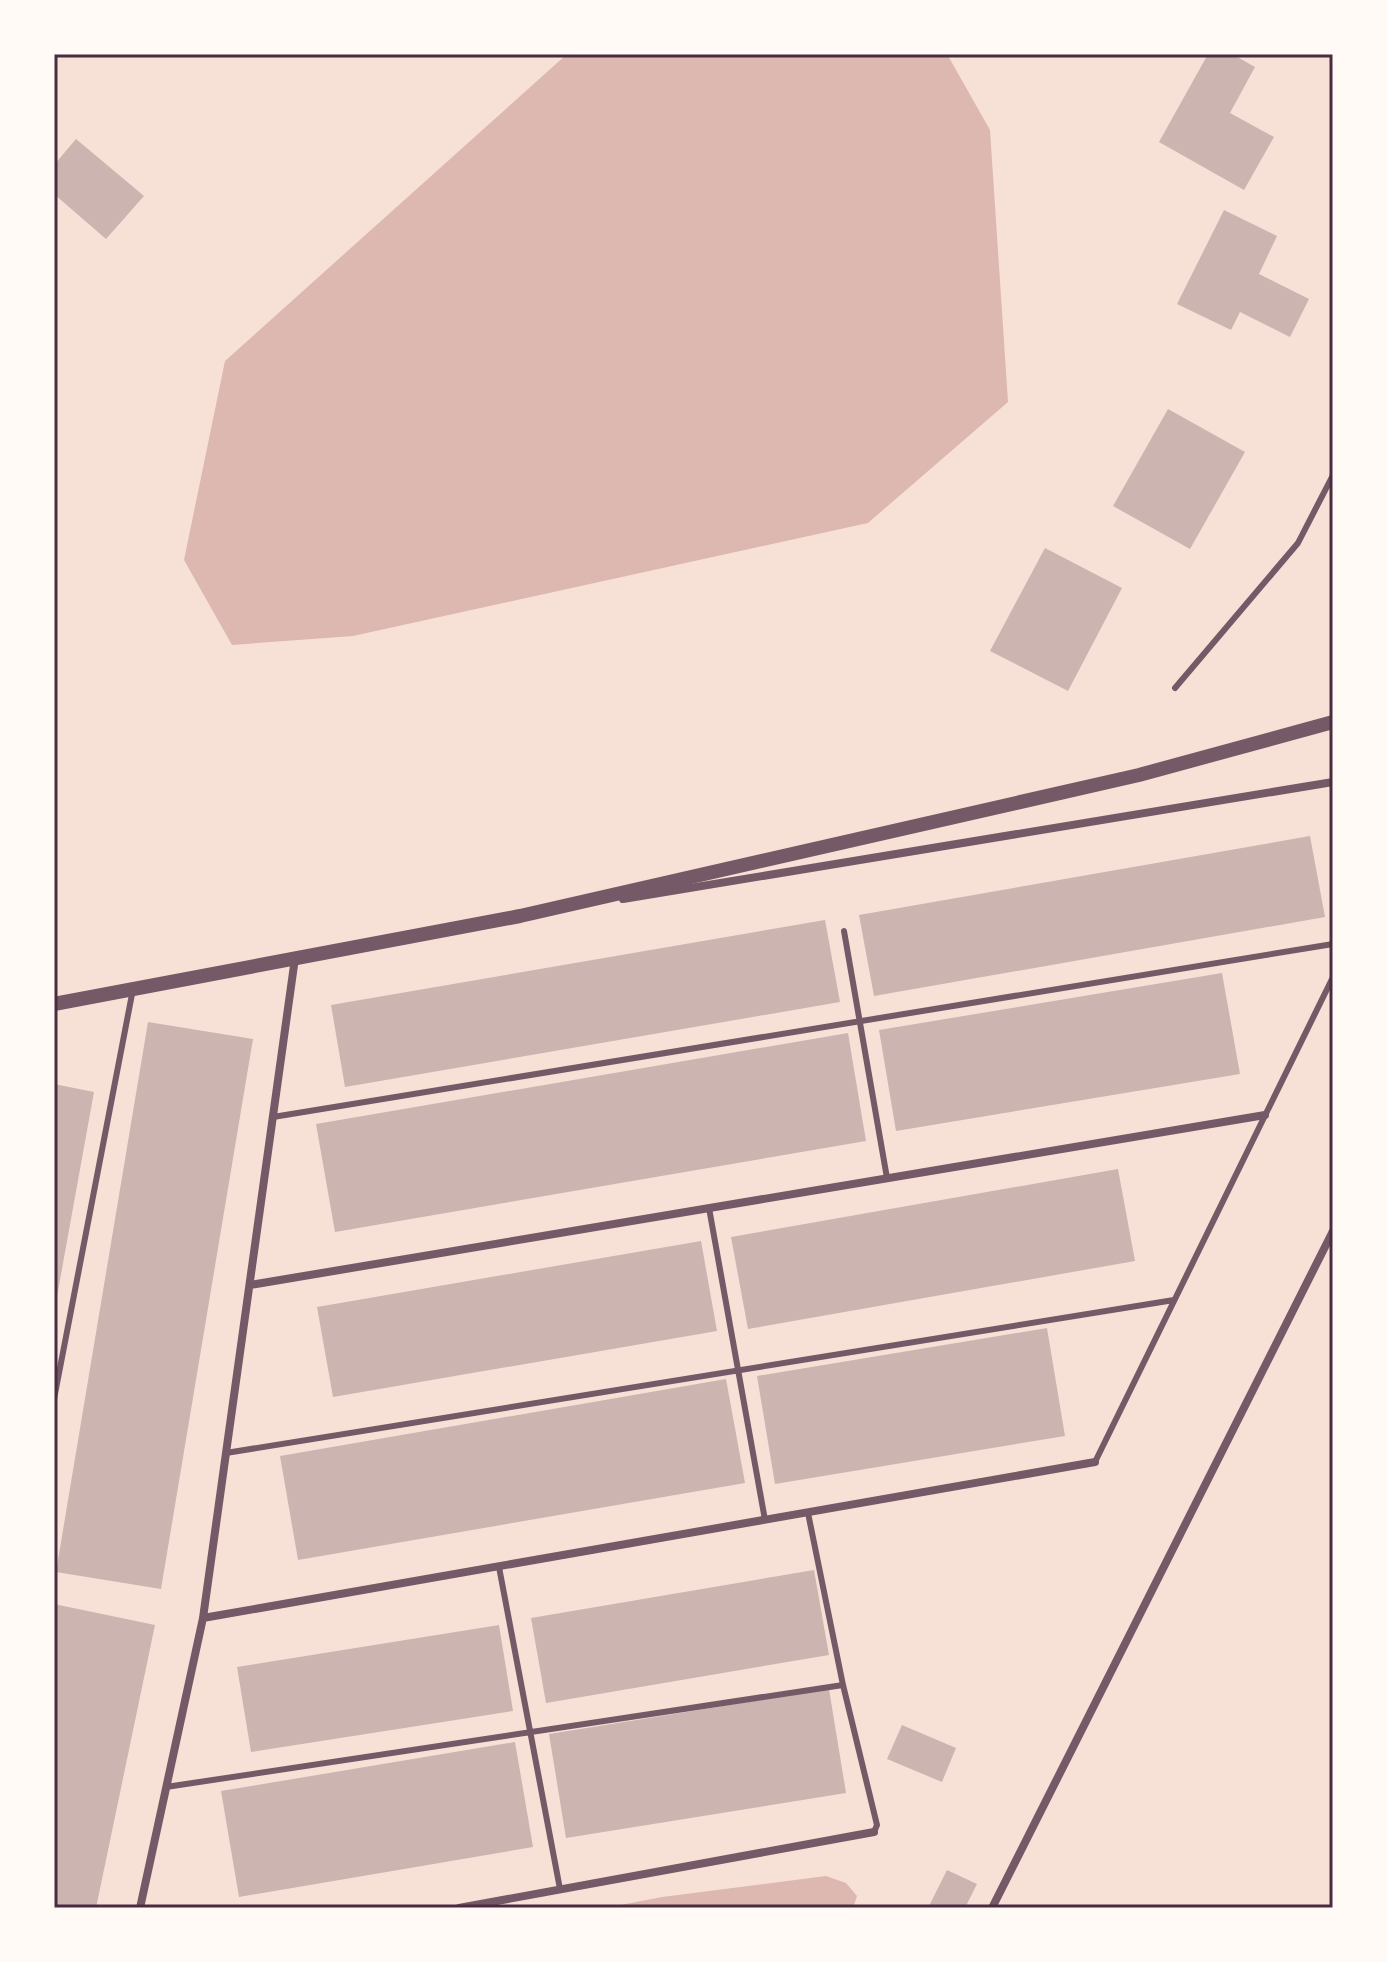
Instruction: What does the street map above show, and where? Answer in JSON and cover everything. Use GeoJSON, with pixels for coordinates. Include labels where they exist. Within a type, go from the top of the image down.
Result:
{"type":"FeatureCollection","features":[{"type":"Feature","properties":{"kind":"street"},"geometry":{"type":"LineString","coordinates":[[520,916],[1139,775],[1333,722]]}},
{"type":"Feature","properties":{"kind":"street"},"geometry":{"type":"LineString","coordinates":[[54,1004],[295,956],[520,916],[1333,782]]}},
{"type":"Feature","properties":{"kind":"street"},"geometry":{"type":"LineString","coordinates":[[140,1908],[203,1618],[295,956]]}},
{"type":"Feature","properties":{"kind":"street"},"geometry":{"type":"LineString","coordinates":[[250,1285],[1265,1115]]}},
{"type":"Feature","properties":{"kind":"street"},"geometry":{"type":"LineString","coordinates":[[992,1908],[1333,1231]]}},
{"type":"Feature","properties":{"kind":"street"},"geometry":{"type":"LineString","coordinates":[[203,1618],[1095,1462]]}},
{"type":"Feature","properties":{"kind":"street"},"geometry":{"type":"LineString","coordinates":[[459,1908],[874,1832]]}},
{"type":"Feature","properties":{"kind":"lane"},"geometry":{"type":"LineString","coordinates":[[1175,688],[1298,543],[1333,475]]}},
{"type":"Feature","properties":{"kind":"lane"},"geometry":{"type":"LineString","coordinates":[[844,931],[887,1178]]}},
{"type":"Feature","properties":{"kind":"lane"},"geometry":{"type":"LineString","coordinates":[[273,1117],[1333,944]]}},
{"type":"Feature","properties":{"kind":"lane"},"geometry":{"type":"LineString","coordinates":[[1095,1462],[1333,977]]}},
{"type":"Feature","properties":{"kind":"lane"},"geometry":{"type":"LineString","coordinates":[[54,1399],[133,989]]}},
{"type":"Feature","properties":{"kind":"lane"},"geometry":{"type":"LineString","coordinates":[[709,1208],[765,1520]]}},
{"type":"Feature","properties":{"kind":"lane"},"geometry":{"type":"LineString","coordinates":[[226,1453],[738,1373],[1174,1300]]}},
{"type":"Feature","properties":{"kind":"lane"},"geometry":{"type":"LineString","coordinates":[[808,1513],[843,1685],[877,1825],[874,1832]]}},
{"type":"Feature","properties":{"kind":"lane"},"geometry":{"type":"LineString","coordinates":[[499,1567],[560,1889]]}},
{"type":"Feature","properties":{"kind":"lane"},"geometry":{"type":"LineString","coordinates":[[166,1787],[843,1685]]}},
{"type":"Feature","properties":{"kind":"shaded area"},"geometry":{"type":"Polygon","coordinates":[[[567,54],[947,54],[990,130],[1008,402],[868,523],[353,636],[232,645],[184,560],[225,361],[567,54]]]}},
{"type":"Feature","properties":{"kind":"shaded area"},"geometry":{"type":"Polygon","coordinates":[[[826,1876],[846,1883],[857,1896],[853,1908],[605,1908],[662,1897],[826,1876]]]}},
{"type":"Feature","properties":{"kind":"building"},"geometry":{"type":"Polygon","coordinates":[[[1208,54],[1232,54],[1255,67],[1230,113],[1274,137],[1244,190],[1159,142],[1208,54]]]}},
{"type":"Feature","properties":{"kind":"building"},"geometry":{"type":"Polygon","coordinates":[[[76,139],[144,196],[106,239],[54,194],[54,165],[76,139]]]}},
{"type":"Feature","properties":{"kind":"building"},"geometry":{"type":"Polygon","coordinates":[[[1224,210],[1277,236],[1259,274],[1309,299],[1290,337],[1240,312],[1231,330],[1177,304],[1224,210]]]}},
{"type":"Feature","properties":{"kind":"building"},"geometry":{"type":"Polygon","coordinates":[[[1168,409],[1245,452],[1190,549],[1113,506],[1168,409]]]}},
{"type":"Feature","properties":{"kind":"building"},"geometry":{"type":"Polygon","coordinates":[[[1045,548],[1122,588],[1068,691],[990,651],[1045,548]]]}},
{"type":"Feature","properties":{"kind":"building"},"geometry":{"type":"Polygon","coordinates":[[[1310,836],[1325,917],[874,996],[859,915],[1310,836]]]}},
{"type":"Feature","properties":{"kind":"building"},"geometry":{"type":"Polygon","coordinates":[[[825,920],[840,1002],[345,1087],[331,1005],[825,920]]]}},
{"type":"Feature","properties":{"kind":"building"},"geometry":{"type":"Polygon","coordinates":[[[1222,973],[1240,1074],[896,1131],[879,1030],[1222,973]]]}},
{"type":"Feature","properties":{"kind":"building"},"geometry":{"type":"Polygon","coordinates":[[[148,1022],[253,1039],[161,1589],[56,1572],[148,1022]]]}},
{"type":"Feature","properties":{"kind":"building"},"geometry":{"type":"Polygon","coordinates":[[[848,1033],[866,1141],[335,1232],[316,1124],[848,1033]]]}},
{"type":"Feature","properties":{"kind":"building"},"geometry":{"type":"Polygon","coordinates":[[[54,1084],[94,1092],[56,1302],[54,1302],[54,1084]]]}},
{"type":"Feature","properties":{"kind":"building"},"geometry":{"type":"Polygon","coordinates":[[[1118,1169],[1135,1261],[748,1329],[731,1237],[1118,1169]]]}},
{"type":"Feature","properties":{"kind":"building"},"geometry":{"type":"Polygon","coordinates":[[[701,1241],[717,1331],[333,1397],[317,1307],[701,1241]]]}},
{"type":"Feature","properties":{"kind":"building"},"geometry":{"type":"Polygon","coordinates":[[[1047,1328],[1065,1436],[775,1484],[757,1376],[1047,1328]]]}},
{"type":"Feature","properties":{"kind":"building"},"geometry":{"type":"Polygon","coordinates":[[[726,1379],[745,1483],[298,1560],[280,1456],[726,1379]]]}},
{"type":"Feature","properties":{"kind":"building"},"geometry":{"type":"Polygon","coordinates":[[[814,1570],[829,1655],[546,1703],[531,1618],[814,1570]]]}},
{"type":"Feature","properties":{"kind":"building"},"geometry":{"type":"Polygon","coordinates":[[[54,1604],[155,1625],[96,1908],[54,1908],[54,1604]]]}},
{"type":"Feature","properties":{"kind":"building"},"geometry":{"type":"Polygon","coordinates":[[[499,1625],[513,1711],[251,1752],[237,1667],[499,1625]]]}},
{"type":"Feature","properties":{"kind":"building"},"geometry":{"type":"Polygon","coordinates":[[[829,1689],[846,1793],[566,1838],[549,1734],[829,1689]]]}},
{"type":"Feature","properties":{"kind":"building"},"geometry":{"type":"Polygon","coordinates":[[[902,1725],[956,1748],[942,1782],[887,1759],[902,1725]]]}},
{"type":"Feature","properties":{"kind":"building"},"geometry":{"type":"Polygon","coordinates":[[[515,1742],[533,1847],[239,1897],[221,1791],[515,1742]]]}},
{"type":"Feature","properties":{"kind":"building"},"geometry":{"type":"Polygon","coordinates":[[[947,1870],[977,1884],[965,1908],[928,1908],[947,1870]]]}}]}
